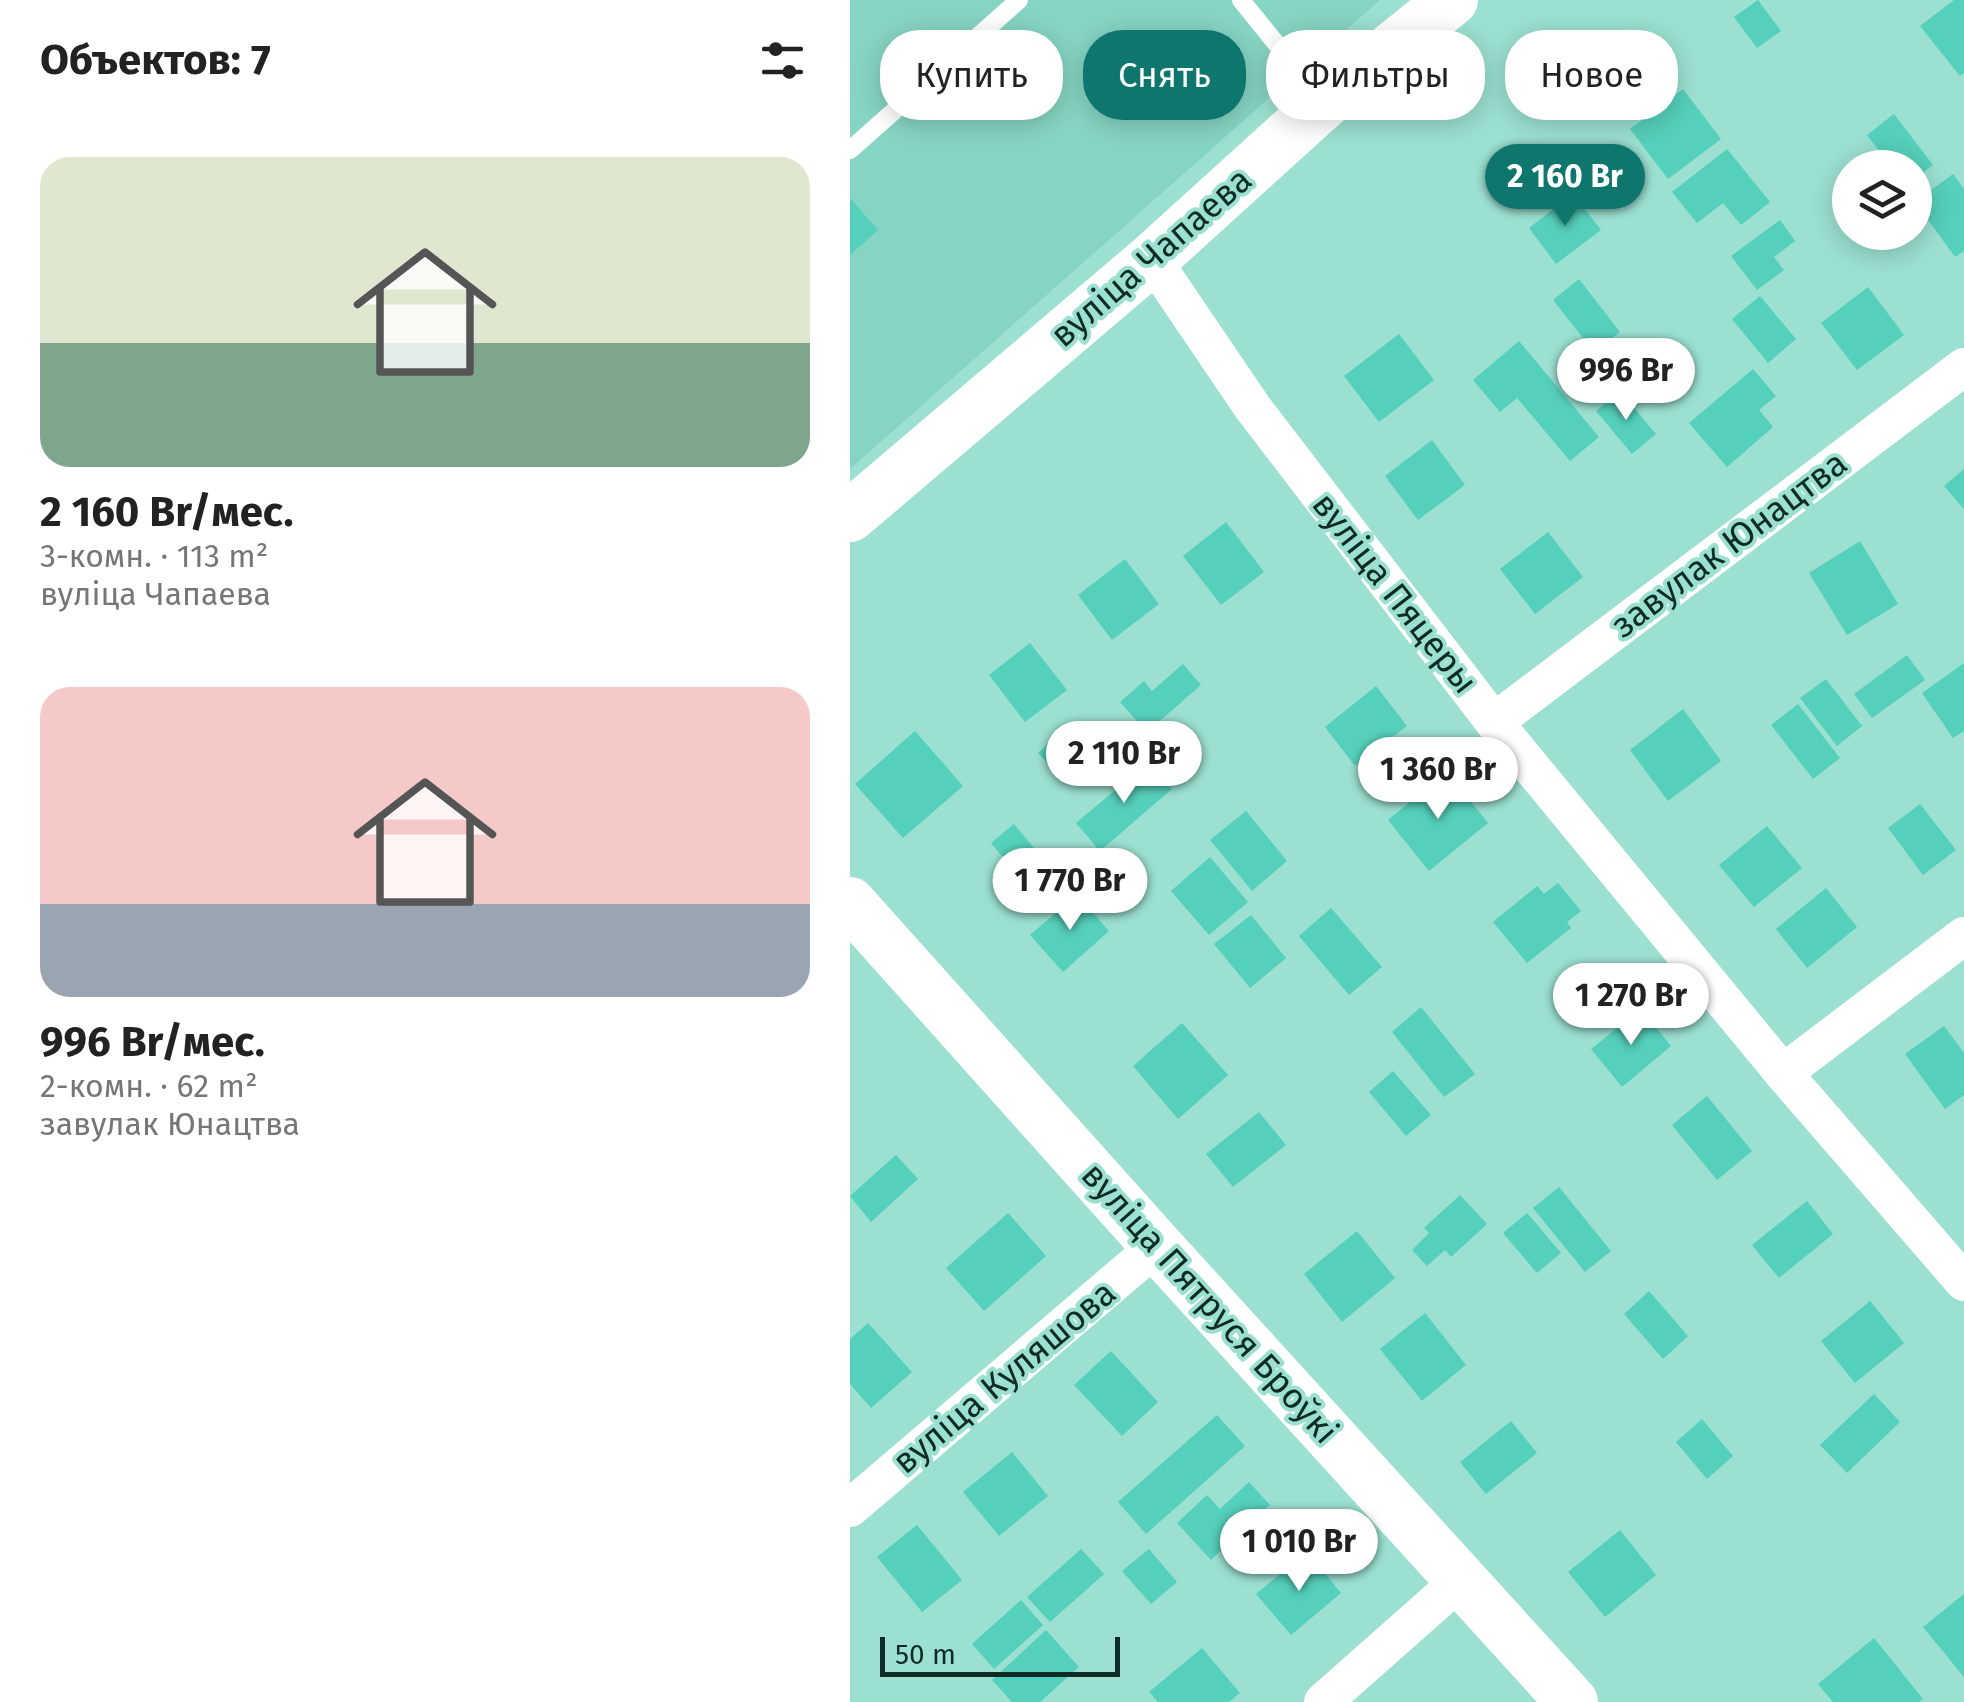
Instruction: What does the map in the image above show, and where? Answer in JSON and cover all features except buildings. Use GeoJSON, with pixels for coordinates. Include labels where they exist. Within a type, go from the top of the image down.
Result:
{"type":"FeatureCollection","features":[{"type":"Feature","properties":{"kind":"street","name":"вуліца Чапаева"},"geometry":{"type":"LineString","coordinates":[[1415,30],[1452,0]]}},
{"type":"Feature","properties":{"kind":"street","name":"вуліца Чапаева"},"geometry":{"type":"LineString","coordinates":[[850,516],[1152,259],[1305,120]]}},
{"type":"Feature","properties":{"kind":"street","name":"вуліца Пяцеры"},"geometry":{"type":"LineString","coordinates":[[1152,259],[1253,408],[1494,722],[1783,1072],[1964,1282]]}},
{"type":"Feature","properties":{"kind":"street","name":"завулак Юнацтва"},"geometry":{"type":"LineString","coordinates":[[1494,722],[1964,367]]}},
{"type":"Feature","properties":{"kind":"street","name":"вуліца Пятруся Броўкі"},"geometry":{"type":"LineString","coordinates":[[850,903],[1572,1702]]}},
{"type":"Feature","properties":{"kind":"street"},"geometry":{"type":"LineString","coordinates":[[1783,1072],[1964,936]]}},
{"type":"Feature","properties":{"kind":"street","name":"вуліца Куляшова"},"geometry":{"type":"LineString","coordinates":[[850,1508],[1157,1246]]}},
{"type":"Feature","properties":{"kind":"street"},"geometry":{"type":"LineString","coordinates":[[1323,1702],[1462,1578]]}},
{"type":"Feature","properties":{"kind":"lane"},"geometry":{"type":"LineString","coordinates":[[850,150],[1019,0]]}},
{"type":"Feature","properties":{"kind":"lane"},"geometry":{"type":"LineString","coordinates":[[1240,0],[1266,32]]}},
{"type":"Feature","properties":{"kind":"shaded area"},"geometry":{"type":"Polygon","coordinates":[[[850,0],[1380,0],[1346,30],[1266,30],[1266,101],[1246,119],[1246,30],[1083,30],[1083,120],[1244,120],[850,469],[850,0]]]}}]}
